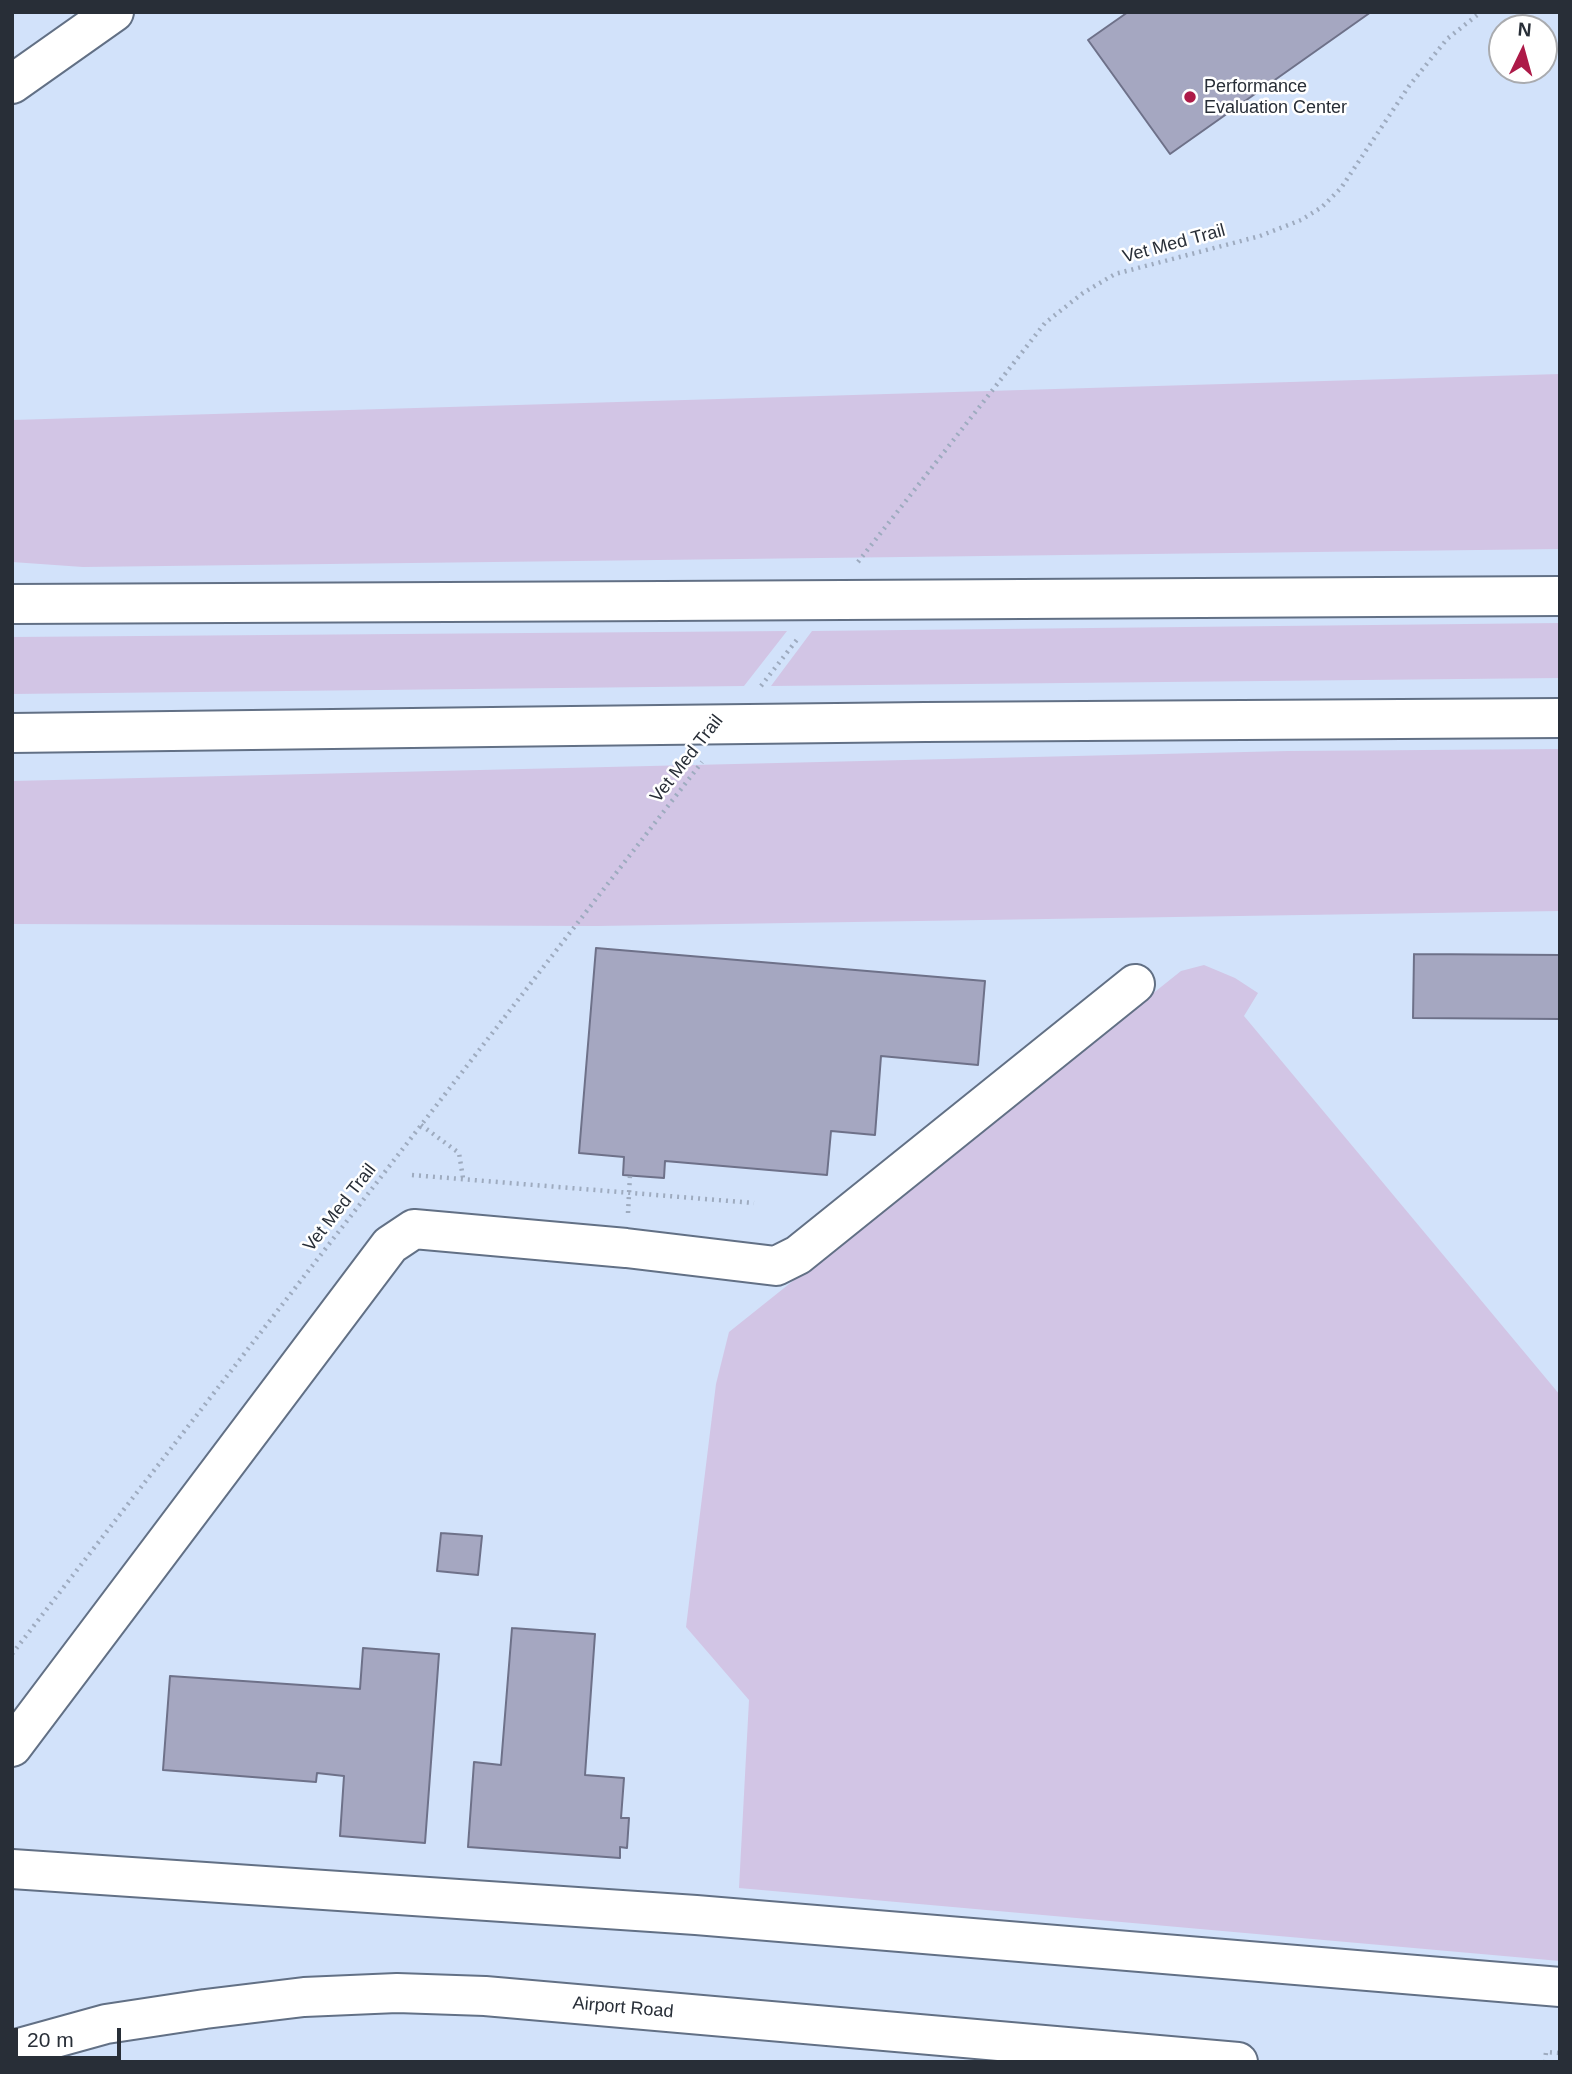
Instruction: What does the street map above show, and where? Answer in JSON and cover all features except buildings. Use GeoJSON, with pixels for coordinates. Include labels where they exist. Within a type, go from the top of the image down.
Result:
{"type":"FeatureCollection","features":[{"type":"Feature","properties":{"kind":"main road"},"geometry":{"type":"LineString","coordinates":[[12,84],[114,12]]}},
{"type":"Feature","properties":{"kind":"main road"},"geometry":{"type":"LineString","coordinates":[[12,604],[1560,596]]}},
{"type":"Feature","properties":{"kind":"main road"},"geometry":{"type":"LineString","coordinates":[[12,733],[925,722],[1560,718]]}},
{"type":"Feature","properties":{"kind":"main road"},"geometry":{"type":"LineString","coordinates":[[12,740],[127,733]]}},
{"type":"Feature","properties":{"kind":"main road"},"geometry":{"type":"LineString","coordinates":[[12,1747],[390,1245],[414,1229],[626,1248],[776,1266],[798,1255],[1135,984]]}},
{"type":"Feature","properties":{"kind":"main road"},"geometry":{"type":"LineString","coordinates":[[12,1869],[696,1915],[1560,1987]]}},
{"type":"Feature","properties":{"kind":"main road","name":"Airport Road"},"geometry":{"type":"LineString","coordinates":[[12,2050],[106,2024],[205,2009],[304,1997],[397,1993],[485,1996],[1238,2062]]}},
{"type":"Feature","properties":{"kind":"path","name":"Vet Med Trail"},"geometry":{"type":"LineString","coordinates":[[850,572],[1045,323],[1083,293],[1115,275],[1260,236],[1322,207],[1341,188],[1409,86],[1440,49],[1481,12]]}},
{"type":"Feature","properties":{"kind":"path"},"geometry":{"type":"LineString","coordinates":[[757,691],[807,626]]}},
{"type":"Feature","properties":{"kind":"path","name":"Vet Med Trail"},"geometry":{"type":"LineString","coordinates":[[12,1654],[707,755]]}},
{"type":"Feature","properties":{"kind":"path"},"geometry":{"type":"LineString","coordinates":[[421,1125],[459,1153],[463,1178]]}},
{"type":"Feature","properties":{"kind":"path"},"geometry":{"type":"LineString","coordinates":[[412,1175],[754,1203]]}},
{"type":"Feature","properties":{"kind":"path"},"geometry":{"type":"LineString","coordinates":[[1545,2062],[1546,2052],[1560,2053]]}},
{"type":"Feature","properties":{"kind":"shaded area"},"geometry":{"type":"Polygon","coordinates":[[[1560,374],[1560,549],[83,567],[12,562],[12,420],[1560,374]]]}},
{"type":"Feature","properties":{"kind":"shaded area"},"geometry":{"type":"Polygon","coordinates":[[[1560,623],[1560,678],[771,686],[812,631],[1560,623]]]}},
{"type":"Feature","properties":{"kind":"shaded area"},"geometry":{"type":"Polygon","coordinates":[[[787,631],[744,686],[12,694],[12,637],[787,631]]]}},
{"type":"Feature","properties":{"kind":"shaded area"},"geometry":{"type":"Polygon","coordinates":[[[1560,749],[1560,911],[597,926],[12,924],[12,781],[1288,751],[1560,749]]]}},
{"type":"Feature","properties":{"kind":"shaded area"},"geometry":{"type":"Polygon","coordinates":[[[1204,965],[1235,978],[1258,993],[1244,1016],[1560,1395],[1560,1961],[739,1888],[749,1700],[686,1627],[716,1384],[729,1332],[1181,971],[1204,965]]]}},
{"type":"Feature","properties":{"kind":"place","name":"Performance Evaluation Center"},"geometry":{"type":"Point","coordinates":[1190,97]}}]}
